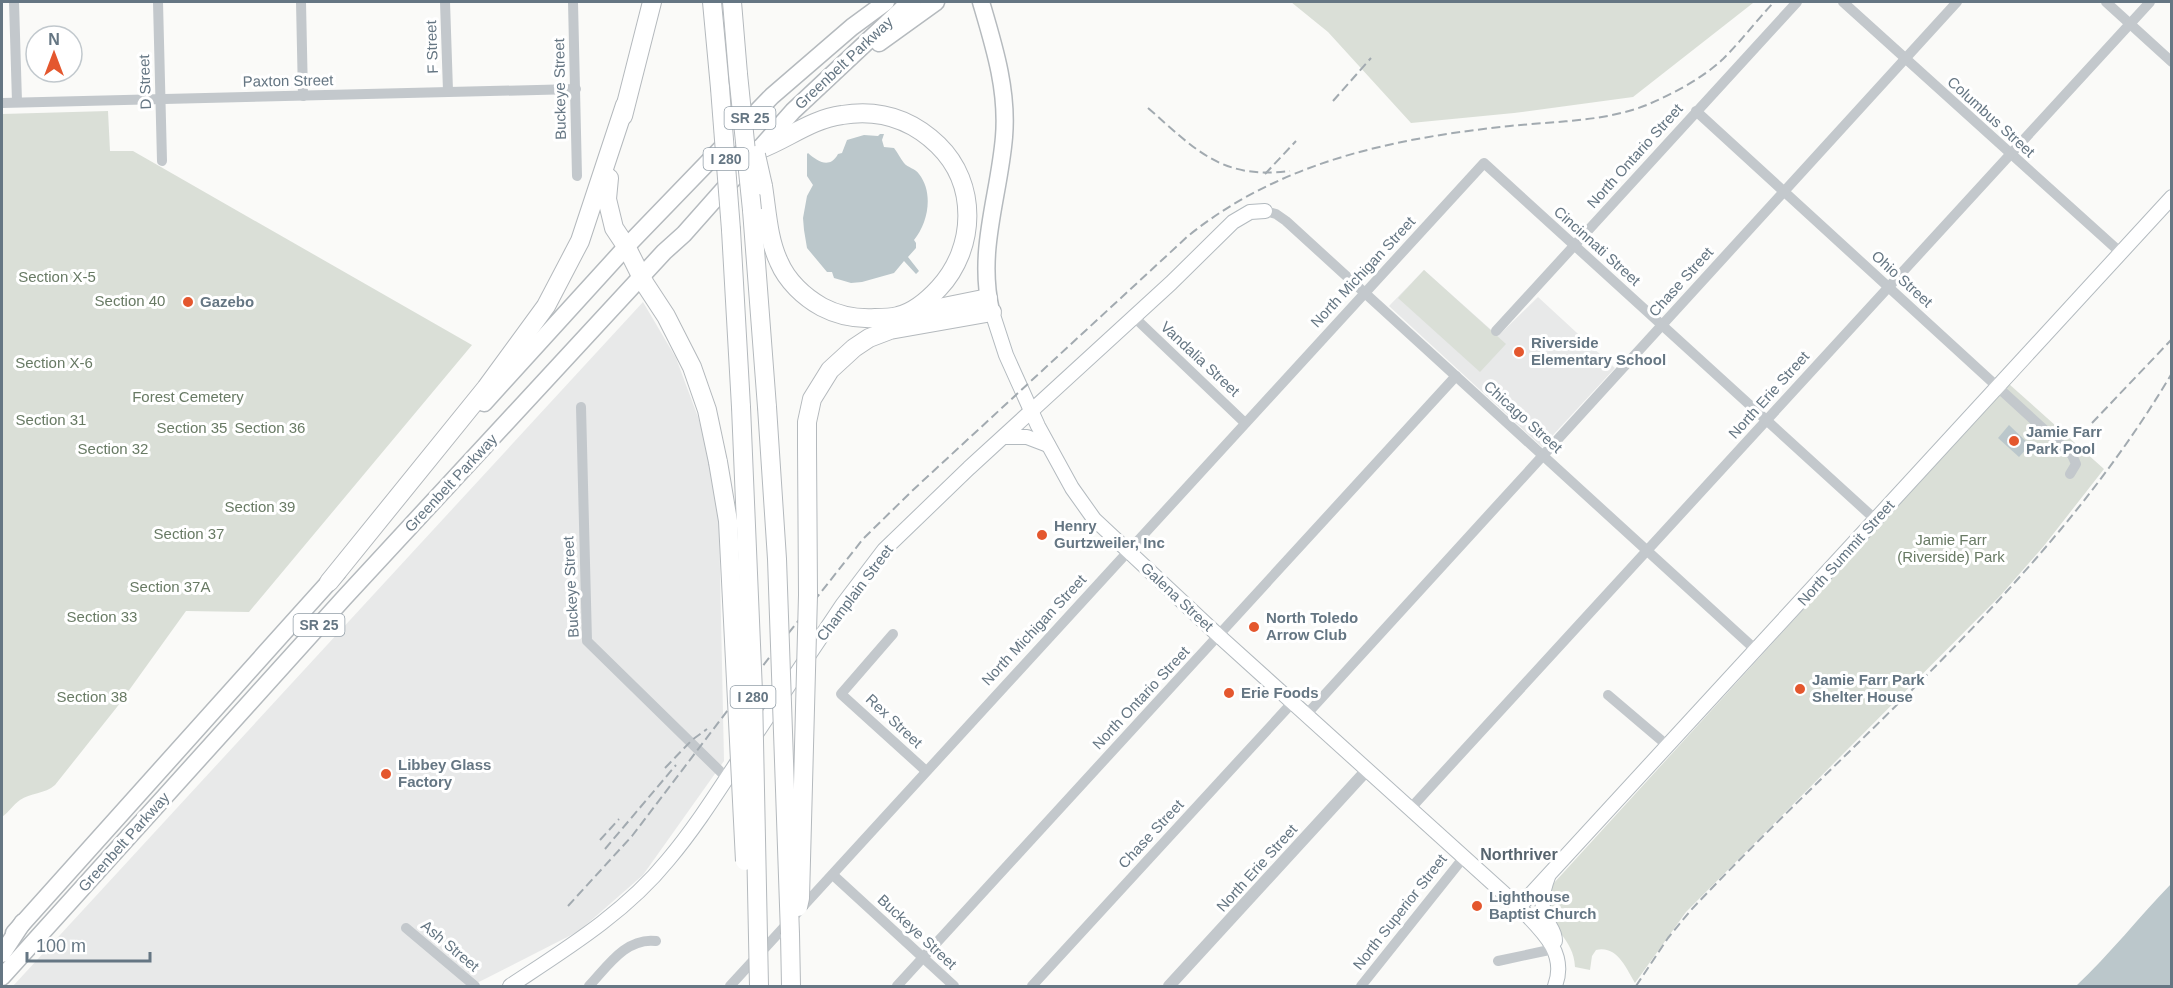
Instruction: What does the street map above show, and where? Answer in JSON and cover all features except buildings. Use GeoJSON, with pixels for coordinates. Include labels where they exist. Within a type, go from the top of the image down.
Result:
{"type":"FeatureCollection","features":[{"type":"Feature","properties":{"kind":"highway"},"geometry":{"type":"LineString","coordinates":[[652,2],[611,164],[607,200],[614,228],[671,325],[692,367],[707,410],[718,462],[728,521],[752,987]]}},
{"type":"Feature","properties":{"kind":"highway","name":"I 280"},"geometry":{"type":"LineString","coordinates":[[712,2],[731,230],[741,407],[753,692],[759,987]]}},
{"type":"Feature","properties":{"kind":"highway","name":"I 280"},"geometry":{"type":"LineString","coordinates":[[732,2],[752,210],[777,559],[791,987]]}},
{"type":"Feature","properties":{"kind":"highway"},"geometry":{"type":"LineString","coordinates":[[738,74],[775,251],[779,263],[796,287],[818,304],[836,313],[864,319],[990,305]]}},
{"type":"Feature","properties":{"kind":"highway"},"geometry":{"type":"LineString","coordinates":[[329,582],[486,388],[546,306],[580,241],[625,105]]}},
{"type":"Feature","properties":{"kind":"highway"},"geometry":{"type":"LineString","coordinates":[[758,150],[826,118],[857,113],[876,114],[904,121],[916,127],[940,147],[961,177],[966,192],[968,225],[964,243],[957,263],[939,288],[920,305],[897,316]]}},
{"type":"Feature","properties":{"kind":"highway"},"geometry":{"type":"LineString","coordinates":[[790,934],[800,898],[808,595],[807,422],[812,399],[830,370],[869,338],[890,330],[990,305]]}},
{"type":"Feature","properties":{"kind":"main road","name":"Greenbelt Parkway"},"geometry":{"type":"LineString","coordinates":[[2,948],[329,582],[493,392],[626,247],[772,96],[852,27],[886,2]]}},
{"type":"Feature","properties":{"kind":"main road","name":"Greenbelt Parkway"},"geometry":{"type":"LineString","coordinates":[[2,977],[344,598],[641,277],[684,234],[794,111],[902,9],[913,2]]}},
{"type":"Feature","properties":{"kind":"main road"},"geometry":{"type":"LineString","coordinates":[[794,111],[936,2]]}},
{"type":"Feature","properties":{"kind":"main road","name":"Galena Street"},"geometry":{"type":"LineString","coordinates":[[980,3],[1000,72],[1005,116],[1001,160],[989,222],[987,246],[986,273],[990,305],[1006,355],[1031,411],[1086,510],[1219,636],[1519,907],[1548,937],[1554,949]]}},
{"type":"Feature","properties":{"kind":"main road","name":"North Summit Street"},"geometry":{"type":"LineString","coordinates":[[1519,907],[1757,651],[2172,197]]}},
{"type":"Feature","properties":{"kind":"main road","name":"Champlain Street"},"geometry":{"type":"LineString","coordinates":[[510,987],[598,927],[667,862],[704,814],[843,604],[884,550],[1233,222],[1250,212],[1265,211]]}},
{"type":"Feature","properties":{"kind":"main road"},"geometry":{"type":"LineString","coordinates":[[1004,437],[1027,437],[1048,445]]}},
{"type":"Feature","properties":{"kind":"main road"},"geometry":{"type":"LineString","coordinates":[[1550,872],[1543,901],[1546,919],[1555,934],[1554,949],[1558,965],[1555,987]]}},
{"type":"Feature","properties":{"kind":"main road"},"geometry":{"type":"LineString","coordinates":[[2,954],[23,922]]}},
{"type":"Feature","properties":{"kind":"street"},"geometry":{"type":"LineString","coordinates":[[15,2],[17,102]]}},
{"type":"Feature","properties":{"kind":"street","name":"D Street"},"geometry":{"type":"LineString","coordinates":[[158,2],[162,161]]}},
{"type":"Feature","properties":{"kind":"street"},"geometry":{"type":"LineString","coordinates":[[301,2],[303,96]]}},
{"type":"Feature","properties":{"kind":"street","name":"F Street"},"geometry":{"type":"LineString","coordinates":[[445,2],[448,92]]}},
{"type":"Feature","properties":{"kind":"street","name":"Buckeye Street"},"geometry":{"type":"LineString","coordinates":[[573,2],[577,176]]}},
{"type":"Feature","properties":{"kind":"street","name":"North Ontario Street"},"geometry":{"type":"LineString","coordinates":[[1496,331],[1797,2]]}},
{"type":"Feature","properties":{"kind":"street","name":"Columbus Street"},"geometry":{"type":"LineString","coordinates":[[1843,2],[2121,253]]}},
{"type":"Feature","properties":{"kind":"street","name":"Chase Street"},"geometry":{"type":"LineString","coordinates":[[1306,715],[1957,2]]}},
{"type":"Feature","properties":{"kind":"street"},"geometry":{"type":"LineString","coordinates":[[2106,2],[2172,62]]}},
{"type":"Feature","properties":{"kind":"street","name":"North Erie Street"},"geometry":{"type":"LineString","coordinates":[[1410,809],[1767,421],[2009,153],[2150,2]]}},
{"type":"Feature","properties":{"kind":"street","name":"Paxton Street"},"geometry":{"type":"LineString","coordinates":[[2,103],[576,89]]}},
{"type":"Feature","properties":{"kind":"street","name":"Ohio Street"},"geometry":{"type":"LineString","coordinates":[[1696,111],[2072,455],[2076,464],[2070,474]]}},
{"type":"Feature","properties":{"kind":"street","name":"Cincinnati Street"},"geometry":{"type":"LineString","coordinates":[[1484,163],[1876,520]]}},
{"type":"Feature","properties":{"kind":"street","name":"North Michigan Street"},"geometry":{"type":"LineString","coordinates":[[730,987],[1484,163]]}},
{"type":"Feature","properties":{"kind":"street","name":"Chicago Street"},"geometry":{"type":"LineString","coordinates":[[1265,211],[1276,214],[1286,221],[1365,291],[1757,651]]}},
{"type":"Feature","properties":{"kind":"street","name":"Vandalia Street"},"geometry":{"type":"LineString","coordinates":[[1134,317],[1245,423]]}},
{"type":"Feature","properties":{"kind":"street","name":"North Ontario Street"},"geometry":{"type":"LineString","coordinates":[[897,987],[1456,376]]}},
{"type":"Feature","properties":{"kind":"street","name":"Buckeye Street"},"geometry":{"type":"LineString","coordinates":[[581,407],[587,641],[730,773]]}},
{"type":"Feature","properties":{"kind":"street","name":"Rex Street"},"geometry":{"type":"LineString","coordinates":[[893,634],[842,694],[926,771]]}},
{"type":"Feature","properties":{"kind":"street"},"geometry":{"type":"LineString","coordinates":[[1608,695],[1668,746]]}},
{"type":"Feature","properties":{"kind":"street","name":"Chase Street"},"geometry":{"type":"LineString","coordinates":[[1032,987],[1292,702]]}},
{"type":"Feature","properties":{"kind":"street","name":"North Erie Street"},"geometry":{"type":"LineString","coordinates":[[1169,987],[1367,770]]}},
{"type":"Feature","properties":{"kind":"street","name":"North Superior Street"},"geometry":{"type":"LineString","coordinates":[[1360,987],[1464,856]]}},
{"type":"Feature","properties":{"kind":"street","name":"Buckeye Street"},"geometry":{"type":"LineString","coordinates":[[833,875],[954,987]]}},
{"type":"Feature","properties":{"kind":"street","name":"Ash Street"},"geometry":{"type":"LineString","coordinates":[[406,928],[475,987]]}},
{"type":"Feature","properties":{"kind":"street"},"geometry":{"type":"LineString","coordinates":[[589,987],[621,952],[632,944],[643,940],[656,941]]}},
{"type":"Feature","properties":{"kind":"street"},"geometry":{"type":"LineString","coordinates":[[1498,961],[1554,949]]}},
{"type":"Feature","properties":{"kind":"shaded area"},"geometry":{"type":"Polygon","coordinates":[[[884,134],[882,140],[884,147],[894,148],[907,166],[916,170],[927,190],[926,217],[914,240],[916,248],[908,257],[919,271],[916,274],[904,261],[894,273],[851,283],[834,278],[832,272],[827,272],[807,248],[803,218],[807,196],[813,185],[807,176],[807,154],[828,163],[842,153],[847,140],[864,135],[878,136],[884,134]]]}},
{"type":"Feature","properties":{"kind":"shaded area","name":"Riverside Elementary School"},"geometry":{"type":"Polygon","coordinates":[[[1424,270],[1498,336],[1538,297],[1615,368],[1542,447],[1389,306],[1424,270]]]}},
{"type":"Feature","properties":{"kind":"shaded area"},"geometry":{"type":"Polygon","coordinates":[[[643,302],[676,358],[698,417],[710,458],[719,522],[724,761],[643,875],[579,931],[471,986],[13,986],[643,302]]]}},
{"type":"Feature","properties":{"kind":"shaded area","name":"Jamie Farr Park Pool"},"geometry":{"type":"Polygon","coordinates":[[[2009,425],[2030,445],[2019,457],[1998,438],[2009,425]]]}},
{"type":"Feature","properties":{"kind":"shaded area"},"geometry":{"type":"Polygon","coordinates":[[[2171,884],[2171,986],[2076,986],[2101,961],[2171,884]]]}},
{"type":"Feature","properties":{"kind":"green space"},"geometry":{"type":"Polygon","coordinates":[[[1291,2],[1753,3],[1633,97],[1514,113],[1411,123],[1328,32],[1291,2]]]}},
{"type":"Feature","properties":{"kind":"green space","name":"Forest Cemetery"},"geometry":{"type":"Polygon","coordinates":[[[108,111],[110,151],[133,151],[472,345],[249,612],[186,611],[117,707],[55,785],[20,800],[2,817],[2,114],[108,111]]]}},
{"type":"Feature","properties":{"kind":"green space"},"geometry":{"type":"Polygon","coordinates":[[[1424,270],[1506,344],[1480,372],[1398,298],[1424,270]]]}},
{"type":"Feature","properties":{"kind":"green space","name":"Jamie Farr (Riverside) Park"},"geometry":{"type":"Polygon","coordinates":[[[2009,384],[2104,469],[2043,547],[2000,596],[1686,912],[1635,983],[1620,959],[1610,951],[1603,949],[1596,950],[1592,956],[1590,970],[1575,967],[1573,955],[1551,919],[1548,909],[1548,898],[1553,884],[2009,384]]]}},
{"type":"Feature","properties":{"kind":"railway"},"geometry":{"type":"LineString","coordinates":[[568,906],[632,836],[863,539],[1188,236],[1224,210],[1261,189],[1300,171],[1341,157],[1382,146],[1467,131],[1598,118],[1649,104],[1688,84],[1715,66],[1774,2]]}},
{"type":"Feature","properties":{"kind":"railway"},"geometry":{"type":"LineString","coordinates":[[1333,101],[1371,58]]}},
{"type":"Feature","properties":{"kind":"railway"},"geometry":{"type":"LineString","coordinates":[[1148,108],[1195,148],[1227,166],[1266,173],[1290,171]]}},
{"type":"Feature","properties":{"kind":"railway"},"geometry":{"type":"LineString","coordinates":[[1265,174],[1296,141]]}},
{"type":"Feature","properties":{"kind":"railway"},"geometry":{"type":"LineString","coordinates":[[2092,423],[2172,339]]}},
{"type":"Feature","properties":{"kind":"railway"},"geometry":{"type":"LineString","coordinates":[[1636,986],[1668,938],[1691,910],[1947,655],[2009,589],[2067,521],[2122,449],[2172,373]]}},
{"type":"Feature","properties":{"kind":"railway"},"geometry":{"type":"LineString","coordinates":[[665,768],[692,740],[707,729]]}},
{"type":"Feature","properties":{"kind":"railway"},"geometry":{"type":"LineString","coordinates":[[605,849],[676,765]]}},
{"type":"Feature","properties":{"kind":"railway"},"geometry":{"type":"LineString","coordinates":[[600,840],[619,819]]}},
{"type":"Feature","properties":{"kind":"place","name":"Gazebo"},"geometry":{"type":"Point","coordinates":[188,302]}},
{"type":"Feature","properties":{"kind":"place","name":"Riverside Elementary School"},"geometry":{"type":"Point","coordinates":[1519,352]}},
{"type":"Feature","properties":{"kind":"place","name":"Jamie Farr Park Pool"},"geometry":{"type":"Point","coordinates":[2014,441]}},
{"type":"Feature","properties":{"kind":"place","name":"Henry Gurtzweiler, Inc"},"geometry":{"type":"Point","coordinates":[1042,535]}},
{"type":"Feature","properties":{"kind":"place","name":"North Toledo Arrow Club"},"geometry":{"type":"Point","coordinates":[1254,627]}},
{"type":"Feature","properties":{"kind":"place","name":"Jamie Farr Park Shelter House"},"geometry":{"type":"Point","coordinates":[1800,689]}},
{"type":"Feature","properties":{"kind":"place","name":"Erie Foods"},"geometry":{"type":"Point","coordinates":[1229,693]}},
{"type":"Feature","properties":{"kind":"place","name":"Libbey Glass Factory"},"geometry":{"type":"Point","coordinates":[386,774]}},
{"type":"Feature","properties":{"kind":"place","name":"Lighthouse Baptist Church"},"geometry":{"type":"Point","coordinates":[1477,906]}},
{"type":"Feature","properties":{"kind":"district","name":"Northriver"},"geometry":{"type":"Point","coordinates":[1519,854]}},
{"type":"Feature","properties":{"kind":"park label","name":"Section X-5"},"geometry":{"type":"Point","coordinates":[57,277]}},
{"type":"Feature","properties":{"kind":"park label","name":"Section 40"},"geometry":{"type":"Point","coordinates":[130,301]}},
{"type":"Feature","properties":{"kind":"park label","name":"Section X-6"},"geometry":{"type":"Point","coordinates":[54,363]}},
{"type":"Feature","properties":{"kind":"park label","name":"Section 31"},"geometry":{"type":"Point","coordinates":[51,420]}},
{"type":"Feature","properties":{"kind":"park label","name":"Section 35"},"geometry":{"type":"Point","coordinates":[192,428]}},
{"type":"Feature","properties":{"kind":"park label","name":"Section 36"},"geometry":{"type":"Point","coordinates":[270,428]}},
{"type":"Feature","properties":{"kind":"park label","name":"Section 32"},"geometry":{"type":"Point","coordinates":[113,449]}},
{"type":"Feature","properties":{"kind":"park label","name":"Section 39"},"geometry":{"type":"Point","coordinates":[260,507]}},
{"type":"Feature","properties":{"kind":"park label","name":"Section 37"},"geometry":{"type":"Point","coordinates":[189,534]}},
{"type":"Feature","properties":{"kind":"park label","name":"Section 37A"},"geometry":{"type":"Point","coordinates":[170,587]}},
{"type":"Feature","properties":{"kind":"park label","name":"Section 33"},"geometry":{"type":"Point","coordinates":[102,617]}},
{"type":"Feature","properties":{"kind":"park label","name":"Section 38"},"geometry":{"type":"Point","coordinates":[92,697]}}]}
